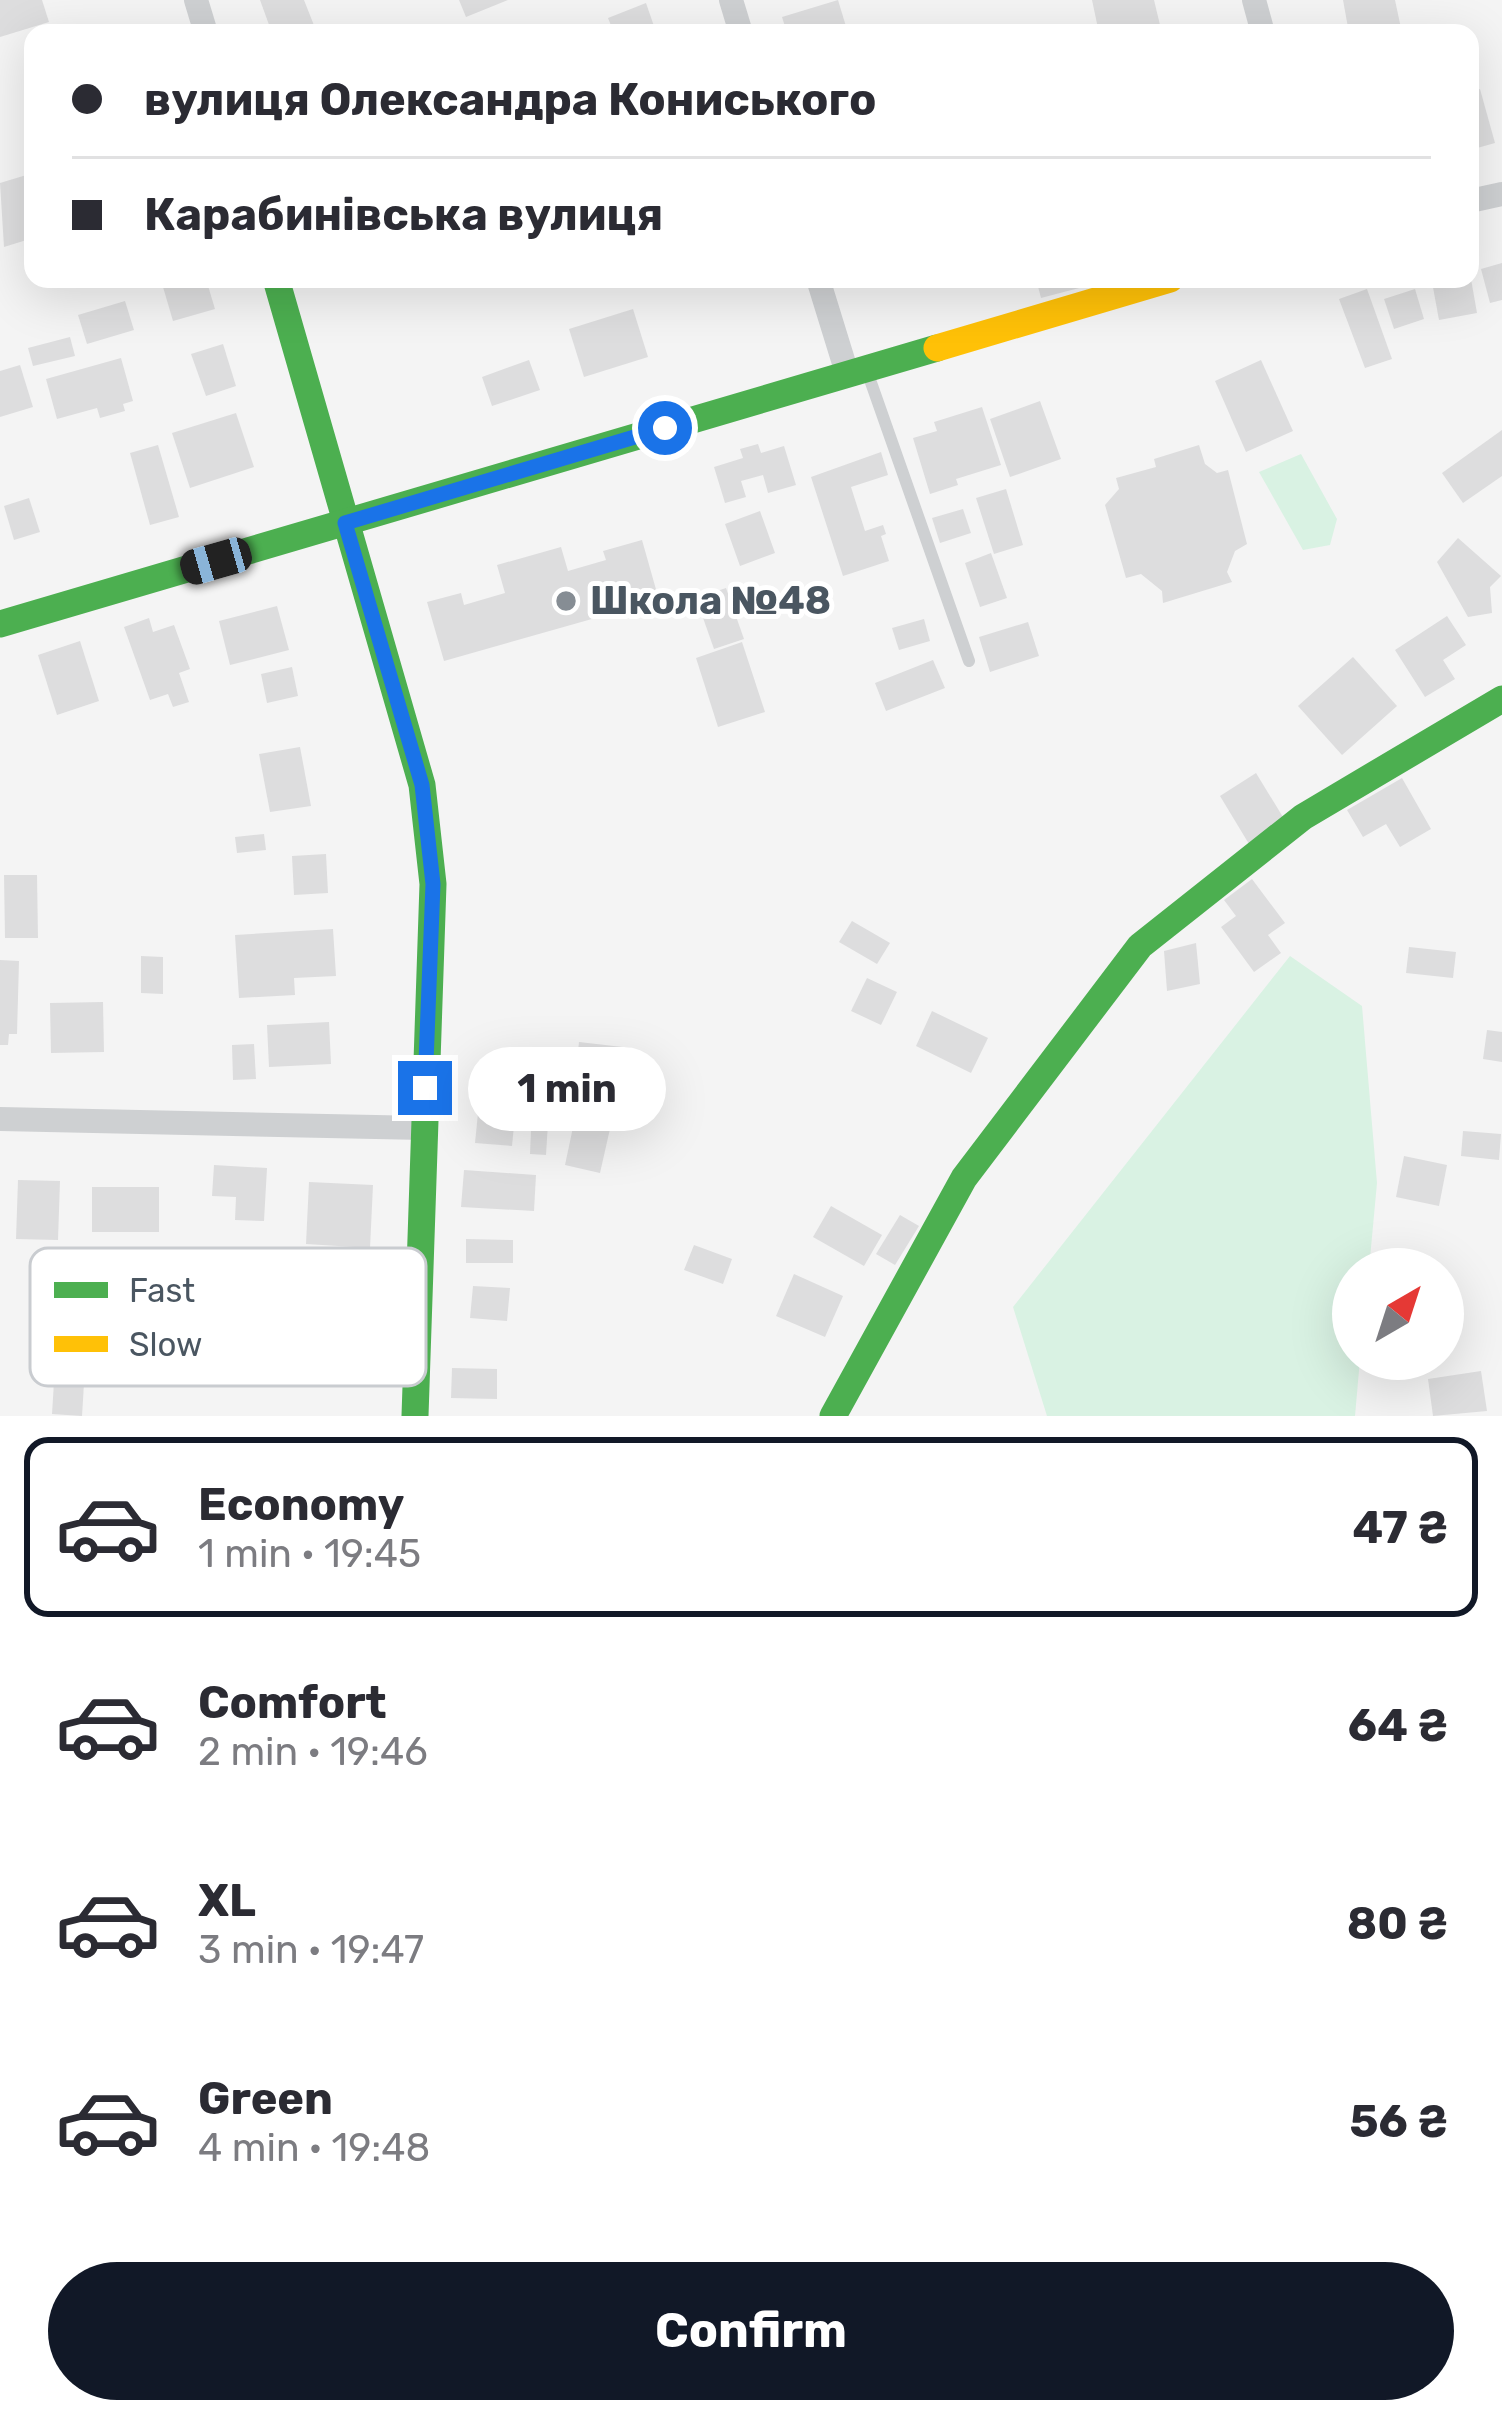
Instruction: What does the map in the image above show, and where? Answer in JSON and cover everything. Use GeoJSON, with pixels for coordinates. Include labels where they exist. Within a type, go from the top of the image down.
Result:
{"type":"FeatureCollection","features":[{"type":"Feature","properties":{"kind":"street"},"geometry":{"type":"LineString","coordinates":[[279,288],[422,785],[433,884],[420,1248]]}},
{"type":"Feature","properties":{"kind":"street"},"geometry":{"type":"LineString","coordinates":[[822,288],[857,370]]}},
{"type":"Feature","properties":{"kind":"street"},"geometry":{"type":"LineString","coordinates":[[0,624],[1139,288]]}},
{"type":"Feature","properties":{"kind":"street"},"geometry":{"type":"LineString","coordinates":[[833,1416],[964,1178],[1140,946],[1303,817],[1502,699]]}},
{"type":"Feature","properties":{"kind":"street"},"geometry":{"type":"LineString","coordinates":[[0,1119],[424,1129]]}},
{"type":"Feature","properties":{"kind":"street"},"geometry":{"type":"LineString","coordinates":[[415,1416],[416,1386]]}},
{"type":"Feature","properties":{"kind":"lane"},"geometry":{"type":"LineString","coordinates":[[857,370],[969,662]]}},
{"type":"Feature","properties":{"kind":"green space"},"geometry":{"type":"Polygon","coordinates":[[[1301,454],[1337,519],[1330,545],[1303,550],[1259,472],[1301,454]]]}},
{"type":"Feature","properties":{"kind":"green space"},"geometry":{"type":"Polygon","coordinates":[[[1290,956],[1362,1006],[1377,1183],[1371,1248],[1332,1248],[1332,1380],[1358,1380],[1355,1416],[1047,1416],[1013,1307],[1290,956]]]}},
{"type":"Feature","properties":{"kind":"building"},"geometry":{"type":"Polygon","coordinates":[[[0,0],[42,0],[49,22],[24,24],[24,30],[0,37],[0,0]]]}},
{"type":"Feature","properties":{"kind":"building"},"geometry":{"type":"Polygon","coordinates":[[[260,0],[304,0],[313,24],[269,24],[260,0]]]}},
{"type":"Feature","properties":{"kind":"building"},"geometry":{"type":"Polygon","coordinates":[[[459,0],[508,0],[466,17],[459,0]]]}},
{"type":"Feature","properties":{"kind":"building"},"geometry":{"type":"Polygon","coordinates":[[[838,0],[845,24],[784,24],[782,17],[838,0]]]}},
{"type":"Feature","properties":{"kind":"building"},"geometry":{"type":"Polygon","coordinates":[[[1092,0],[1154,0],[1160,24],[1097,24],[1092,0]]]}},
{"type":"Feature","properties":{"kind":"building"},"geometry":{"type":"Polygon","coordinates":[[[1343,0],[1395,0],[1400,24],[1347,24],[1343,0]]]}},
{"type":"Feature","properties":{"kind":"building"},"geometry":{"type":"Polygon","coordinates":[[[646,3],[653,24],[610,24],[608,18],[646,3]]]}},
{"type":"Feature","properties":{"kind":"building"},"geometry":{"type":"Polygon","coordinates":[[[1479,89],[1495,143],[1479,147],[1479,89]]]}},
{"type":"Feature","properties":{"kind":"building"},"geometry":{"type":"Polygon","coordinates":[[[24,176],[24,241],[4,247],[0,183],[24,176]]]}},
{"type":"Feature","properties":{"kind":"building"},"geometry":{"type":"Polygon","coordinates":[[[1502,263],[1502,300],[1490,303],[1481,269],[1502,263]]]}},
{"type":"Feature","properties":{"kind":"building"},"geometry":{"type":"Polygon","coordinates":[[[163,288],[209,288],[215,309],[173,321],[163,288]]]}},
{"type":"Feature","properties":{"kind":"building"},"geometry":{"type":"Polygon","coordinates":[[[1038,288],[1079,288],[1041,298],[1038,288]]]}},
{"type":"Feature","properties":{"kind":"building"},"geometry":{"type":"Polygon","coordinates":[[[1433,288],[1473,288],[1477,313],[1439,320],[1433,288]]]}},
{"type":"Feature","properties":{"kind":"building"},"geometry":{"type":"Polygon","coordinates":[[[1367,289],[1392,359],[1365,368],[1339,299],[1367,289]]]}},
{"type":"Feature","properties":{"kind":"building"},"geometry":{"type":"Polygon","coordinates":[[[1415,289],[1424,319],[1394,329],[1384,299],[1415,289]]]}},
{"type":"Feature","properties":{"kind":"building"},"geometry":{"type":"Polygon","coordinates":[[[125,301],[134,330],[87,344],[78,315],[125,301]]]}},
{"type":"Feature","properties":{"kind":"building"},"geometry":{"type":"Polygon","coordinates":[[[633,309],[648,357],[584,377],[569,329],[633,309]]]}},
{"type":"Feature","properties":{"kind":"building"},"geometry":{"type":"Polygon","coordinates":[[[70,337],[75,356],[33,366],[28,348],[70,337]]]}},
{"type":"Feature","properties":{"kind":"building"},"geometry":{"type":"Polygon","coordinates":[[[223,344],[236,386],[206,396],[191,354],[223,344]]]}},
{"type":"Feature","properties":{"kind":"building"},"geometry":{"type":"Polygon","coordinates":[[[121,358],[133,401],[123,404],[125,411],[100,418],[97,408],[57,419],[46,379],[121,358]]]}},
{"type":"Feature","properties":{"kind":"building"},"geometry":{"type":"Polygon","coordinates":[[[529,360],[540,390],[492,406],[482,377],[529,360]]]}},
{"type":"Feature","properties":{"kind":"building"},"geometry":{"type":"Polygon","coordinates":[[[1261,360],[1293,431],[1246,452],[1215,381],[1261,360]]]}},
{"type":"Feature","properties":{"kind":"building"},"geometry":{"type":"Polygon","coordinates":[[[20,365],[33,407],[0,417],[0,371],[20,365]]]}},
{"type":"Feature","properties":{"kind":"building"},"geometry":{"type":"Polygon","coordinates":[[[1040,401],[1061,459],[1010,477],[990,419],[1040,401]]]}},
{"type":"Feature","properties":{"kind":"building"},"geometry":{"type":"Polygon","coordinates":[[[982,407],[1001,465],[956,479],[958,485],[930,494],[913,438],[937,431],[934,422],[982,407]]]}},
{"type":"Feature","properties":{"kind":"building"},"geometry":{"type":"Polygon","coordinates":[[[236,413],[254,467],[190,488],[172,433],[236,413]]]}},
{"type":"Feature","properties":{"kind":"building"},"geometry":{"type":"Polygon","coordinates":[[[1502,430],[1502,476],[1463,503],[1442,473],[1502,430]]]}},
{"type":"Feature","properties":{"kind":"building"},"geometry":{"type":"Polygon","coordinates":[[[758,444],[761,453],[784,446],[796,485],[768,493],[763,475],[741,481],[746,497],[725,503],[714,467],[743,458],[740,449],[758,444]]]}},
{"type":"Feature","properties":{"kind":"building"},"geometry":{"type":"Polygon","coordinates":[[[158,445],[179,517],[150,525],[130,453],[158,445]]]}},
{"type":"Feature","properties":{"kind":"building"},"geometry":{"type":"Polygon","coordinates":[[[1199,445],[1205,464],[1217,473],[1228,470],[1247,544],[1235,551],[1227,572],[1232,582],[1163,603],[1162,591],[1141,574],[1126,578],[1105,505],[1119,489],[1116,478],[1156,467],[1154,459],[1199,445]]]}},
{"type":"Feature","properties":{"kind":"building"},"geometry":{"type":"Polygon","coordinates":[[[881,452],[888,475],[851,487],[865,531],[883,525],[886,534],[881,536],[889,561],[843,576],[811,477],[881,452]]]}},
{"type":"Feature","properties":{"kind":"building"},"geometry":{"type":"Polygon","coordinates":[[[1006,489],[1023,545],[994,554],[976,498],[1006,489]]]}},
{"type":"Feature","properties":{"kind":"building"},"geometry":{"type":"Polygon","coordinates":[[[29,498],[40,532],[14,540],[4,506],[29,498]]]}},
{"type":"Feature","properties":{"kind":"building"},"geometry":{"type":"Polygon","coordinates":[[[963,509],[971,533],[940,543],[932,518],[963,509]]]}},
{"type":"Feature","properties":{"kind":"building"},"geometry":{"type":"Polygon","coordinates":[[[760,511],[775,553],[740,566],[725,524],[760,511]]]}},
{"type":"Feature","properties":{"kind":"building"},"geometry":{"type":"Polygon","coordinates":[[[1458,538],[1501,576],[1490,587],[1492,613],[1468,617],[1437,562],[1458,538]]]}},
{"type":"Feature","properties":{"kind":"building","name":"Школа №48"},"geometry":{"type":"Polygon","coordinates":[[[642,540],[659,600],[444,661],[427,602],[461,593],[464,605],[505,593],[497,565],[561,547],[568,571],[606,560],[603,551],[642,540]]]}},
{"type":"Feature","properties":{"kind":"building"},"geometry":{"type":"Polygon","coordinates":[[[991,553],[1007,598],[980,607],[965,563],[991,553]]]}},
{"type":"Feature","properties":{"kind":"building"},"geometry":{"type":"Polygon","coordinates":[[[726,588],[744,639],[714,649],[696,598],[726,588]]]}},
{"type":"Feature","properties":{"kind":"building"},"geometry":{"type":"Polygon","coordinates":[[[277,606],[289,650],[230,665],[219,621],[277,606]]]}},
{"type":"Feature","properties":{"kind":"building"},"geometry":{"type":"Polygon","coordinates":[[[1447,616],[1466,645],[1443,660],[1455,679],[1425,697],[1395,650],[1447,616]]]}},
{"type":"Feature","properties":{"kind":"building"},"geometry":{"type":"Polygon","coordinates":[[[149,618],[153,632],[174,625],[190,669],[179,673],[189,702],[173,707],[168,694],[150,700],[124,627],[149,618]]]}},
{"type":"Feature","properties":{"kind":"building"},"geometry":{"type":"Polygon","coordinates":[[[924,619],[930,641],[899,650],[892,628],[924,619]]]}},
{"type":"Feature","properties":{"kind":"building"},"geometry":{"type":"Polygon","coordinates":[[[1028,622],[1039,656],[990,672],[979,637],[1028,622]]]}},
{"type":"Feature","properties":{"kind":"building"},"geometry":{"type":"Polygon","coordinates":[[[80,641],[99,701],[57,715],[38,655],[80,641]]]}},
{"type":"Feature","properties":{"kind":"building"},"geometry":{"type":"Polygon","coordinates":[[[742,642],[765,712],[718,727],[696,658],[742,642]]]}},
{"type":"Feature","properties":{"kind":"building"},"geometry":{"type":"Polygon","coordinates":[[[1353,657],[1397,706],[1342,755],[1298,706],[1353,657]]]}},
{"type":"Feature","properties":{"kind":"building"},"geometry":{"type":"Polygon","coordinates":[[[933,660],[945,688],[886,711],[875,683],[933,660]]]}},
{"type":"Feature","properties":{"kind":"building"},"geometry":{"type":"Polygon","coordinates":[[[292,667],[298,696],[267,703],[261,674],[292,667]]]}},
{"type":"Feature","properties":{"kind":"building"},"geometry":{"type":"Polygon","coordinates":[[[300,747],[311,806],[270,812],[259,754],[300,747]]]}},
{"type":"Feature","properties":{"kind":"building"},"geometry":{"type":"Polygon","coordinates":[[[1256,773],[1286,822],[1249,844],[1220,796],[1256,773]]]}},
{"type":"Feature","properties":{"kind":"building"},"geometry":{"type":"Polygon","coordinates":[[[1402,778],[1431,829],[1400,847],[1386,824],[1363,837],[1347,810],[1402,778]]]}},
{"type":"Feature","properties":{"kind":"building"},"geometry":{"type":"Polygon","coordinates":[[[264,834],[266,850],[237,853],[235,837],[264,834]]]}},
{"type":"Feature","properties":{"kind":"building"},"geometry":{"type":"Polygon","coordinates":[[[326,854],[328,893],[294,895],[292,856],[326,854]]]}},
{"type":"Feature","properties":{"kind":"building"},"geometry":{"type":"Polygon","coordinates":[[[4,875],[37,875],[38,938],[5,938],[4,875]]]}},
{"type":"Feature","properties":{"kind":"building"},"geometry":{"type":"Polygon","coordinates":[[[1252,879],[1285,923],[1268,935],[1281,953],[1254,972],[1221,927],[1236,916],[1224,900],[1252,879]]]}},
{"type":"Feature","properties":{"kind":"building"},"geometry":{"type":"Polygon","coordinates":[[[852,921],[890,943],[877,964],[839,942],[852,921]]]}},
{"type":"Feature","properties":{"kind":"building"},"geometry":{"type":"Polygon","coordinates":[[[333,929],[336,976],[294,978],[295,995],[239,998],[235,935],[333,929]]]}},
{"type":"Feature","properties":{"kind":"building"},"geometry":{"type":"Polygon","coordinates":[[[1196,943],[1200,984],[1167,991],[1164,951],[1196,943]]]}},
{"type":"Feature","properties":{"kind":"building"},"geometry":{"type":"Polygon","coordinates":[[[1409,947],[1456,952],[1453,978],[1406,973],[1409,947]]]}},
{"type":"Feature","properties":{"kind":"building"},"geometry":{"type":"Polygon","coordinates":[[[141,956],[163,957],[163,994],[141,993],[141,956]]]}},
{"type":"Feature","properties":{"kind":"building"},"geometry":{"type":"Polygon","coordinates":[[[0,960],[19,961],[17,1034],[9,1034],[8,1045],[0,1045],[0,960]]]}},
{"type":"Feature","properties":{"kind":"building"},"geometry":{"type":"Polygon","coordinates":[[[867,978],[897,992],[881,1025],[851,1011],[867,978]]]}},
{"type":"Feature","properties":{"kind":"building"},"geometry":{"type":"Polygon","coordinates":[[[103,1002],[104,1052],[51,1053],[50,1003],[103,1002]]]}},
{"type":"Feature","properties":{"kind":"building"},"geometry":{"type":"Polygon","coordinates":[[[932,1011],[988,1038],[971,1073],[916,1046],[932,1011]]]}},
{"type":"Feature","properties":{"kind":"building"},"geometry":{"type":"Polygon","coordinates":[[[329,1022],[331,1064],[269,1067],[267,1025],[329,1022]]]}},
{"type":"Feature","properties":{"kind":"building"},"geometry":{"type":"Polygon","coordinates":[[[1487,1030],[1502,1032],[1502,1062],[1483,1059],[1487,1030]]]}},
{"type":"Feature","properties":{"kind":"building"},"geometry":{"type":"Polygon","coordinates":[[[579,1042],[631,1048],[624,1104],[573,1097],[579,1042]]]}},
{"type":"Feature","properties":{"kind":"building"},"geometry":{"type":"Polygon","coordinates":[[[254,1044],[256,1079],[233,1080],[232,1045],[254,1044]]]}},
{"type":"Feature","properties":{"kind":"building"},"geometry":{"type":"Polygon","coordinates":[[[494,1054],[533,1062],[528,1095],[488,1088],[494,1054]]]}},
{"type":"Feature","properties":{"kind":"building"},"geometry":{"type":"Polygon","coordinates":[[[479,1103],[516,1106],[512,1146],[475,1143],[479,1103]]]}},
{"type":"Feature","properties":{"kind":"building"},"geometry":{"type":"Polygon","coordinates":[[[532,1107],[549,1108],[546,1155],[530,1154],[532,1107]]]}},
{"type":"Feature","properties":{"kind":"building"},"geometry":{"type":"Polygon","coordinates":[[[576,1113],[612,1120],[600,1173],[565,1165],[576,1113]]]}},
{"type":"Feature","properties":{"kind":"building"},"geometry":{"type":"Polygon","coordinates":[[[1463,1131],[1501,1134],[1499,1160],[1461,1156],[1463,1131]]]}},
{"type":"Feature","properties":{"kind":"building"},"geometry":{"type":"Polygon","coordinates":[[[1404,1156],[1447,1165],[1439,1206],[1396,1197],[1404,1156]]]}},
{"type":"Feature","properties":{"kind":"building"},"geometry":{"type":"Polygon","coordinates":[[[214,1165],[267,1168],[264,1221],[235,1220],[236,1197],[212,1196],[214,1165]]]}},
{"type":"Feature","properties":{"kind":"building"},"geometry":{"type":"Polygon","coordinates":[[[464,1170],[536,1175],[534,1211],[461,1207],[464,1170]]]}},
{"type":"Feature","properties":{"kind":"building"},"geometry":{"type":"Polygon","coordinates":[[[18,1180],[60,1181],[58,1240],[16,1239],[18,1180]]]}},
{"type":"Feature","properties":{"kind":"building"},"geometry":{"type":"Polygon","coordinates":[[[309,1182],[373,1185],[370,1248],[306,1244],[309,1182]]]}},
{"type":"Feature","properties":{"kind":"building"},"geometry":{"type":"Polygon","coordinates":[[[92,1187],[159,1187],[159,1232],[92,1232],[92,1187]]]}},
{"type":"Feature","properties":{"kind":"building"},"geometry":{"type":"Polygon","coordinates":[[[831,1206],[882,1235],[864,1266],[813,1237],[831,1206]]]}},
{"type":"Feature","properties":{"kind":"building"},"geometry":{"type":"Polygon","coordinates":[[[900,1215],[919,1226],[895,1265],[876,1254],[900,1215]]]}},
{"type":"Feature","properties":{"kind":"building"},"geometry":{"type":"Polygon","coordinates":[[[466,1239],[513,1240],[513,1263],[466,1263],[466,1239]]]}},
{"type":"Feature","properties":{"kind":"building"},"geometry":{"type":"Polygon","coordinates":[[[694,1245],[732,1259],[723,1284],[684,1270],[694,1245]]]}},
{"type":"Feature","properties":{"kind":"building"},"geometry":{"type":"Polygon","coordinates":[[[794,1274],[843,1296],[825,1337],[776,1316],[794,1274]]]}},
{"type":"Feature","properties":{"kind":"building"},"geometry":{"type":"Polygon","coordinates":[[[473,1286],[510,1288],[507,1321],[470,1318],[473,1286]]]}},
{"type":"Feature","properties":{"kind":"building"},"geometry":{"type":"Polygon","coordinates":[[[452,1368],[497,1369],[497,1399],[451,1398],[452,1368]]]}},
{"type":"Feature","properties":{"kind":"building"},"geometry":{"type":"Polygon","coordinates":[[[1481,1371],[1487,1411],[1433,1416],[1428,1380],[1464,1380],[1464,1374],[1481,1371]]]}},
{"type":"Feature","properties":{"kind":"building"},"geometry":{"type":"Polygon","coordinates":[[[54,1386],[84,1386],[82,1416],[52,1414],[54,1386]]]}},
{"type":"Feature","properties":{"kind":"traffic: fast"},"geometry":{"type":"LineString","coordinates":[[279,288],[422,785],[433,884],[421,1248]]}},
{"type":"Feature","properties":{"kind":"traffic: fast"},"geometry":{"type":"LineString","coordinates":[[0,624],[937,348]]}},
{"type":"Feature","properties":{"kind":"traffic: fast"},"geometry":{"type":"LineString","coordinates":[[833,1416],[964,1178],[1140,946],[1303,817],[1502,699]]}},
{"type":"Feature","properties":{"kind":"traffic: fast"},"geometry":{"type":"LineString","coordinates":[[415,1416],[416,1386]]}},
{"type":"Feature","properties":{"kind":"traffic: slow"},"geometry":{"type":"LineString","coordinates":[[937,348],[1140,288]]}},
{"type":"Feature","properties":{"kind":"place","name":"Школа №48"},"geometry":{"type":"Point","coordinates":[566,601]}},
{"type":"Feature","properties":{"kind":"route"},"geometry":{"type":"LineString","coordinates":[[425,1088],[433,884],[422,785],[345,523],[665,428]]}}]}
